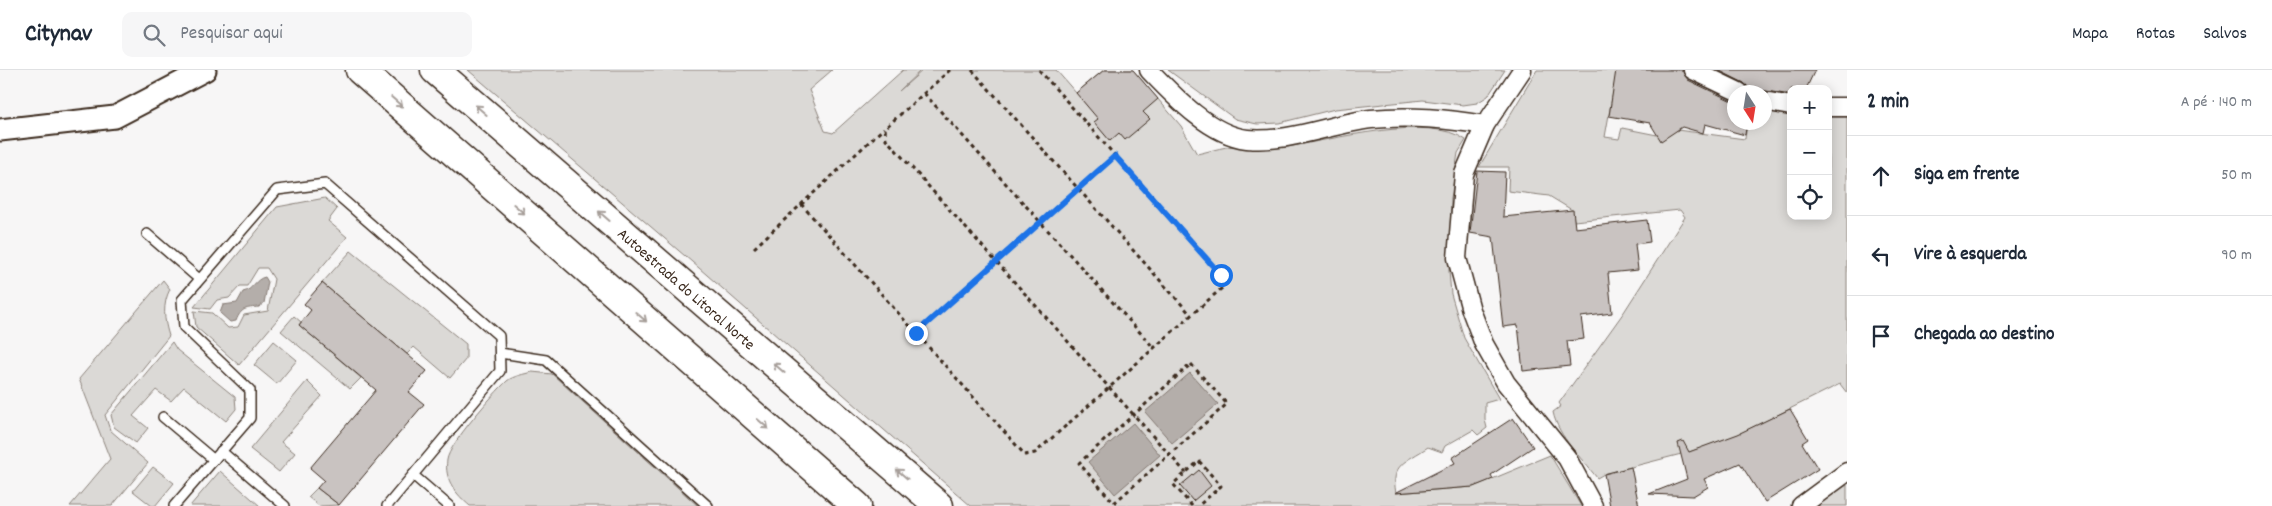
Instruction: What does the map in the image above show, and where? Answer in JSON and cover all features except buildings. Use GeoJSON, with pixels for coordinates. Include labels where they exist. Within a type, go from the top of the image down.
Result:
{"type":"FeatureCollection","features":[{"type":"Feature","properties":{"kind":"highway"},"geometry":{"type":"LineString","coordinates":[[360,70],[857,506]]}},
{"type":"Feature","properties":{"kind":"highway","name":"Autoestrada do Litoral Norte"},"geometry":{"type":"LineString","coordinates":[[435,70],[939,506]]}},
{"type":"Feature","properties":{"kind":"street"},"geometry":{"type":"LineString","coordinates":[[0,130],[115,117],[206,70]]}},
{"type":"Feature","properties":{"kind":"street"},"geometry":{"type":"LineString","coordinates":[[1149,70],[1173,95],[1201,117],[1224,132],[1246,139],[1279,137],[1370,119],[1409,116],[1485,125]]}},
{"type":"Feature","properties":{"kind":"street"},"geometry":{"type":"LineString","coordinates":[[1522,70],[1485,125],[1464,174],[1458,226],[1457,258],[1470,310],[1484,344],[1506,383],[1567,458],[1594,506]]}},
{"type":"Feature","properties":{"kind":"street"},"geometry":{"type":"LineString","coordinates":[[1693,70],[1727,86]]}},
{"type":"Feature","properties":{"kind":"street"},"geometry":{"type":"LineString","coordinates":[[1772,102],[1787,105]]}},
{"type":"Feature","properties":{"kind":"street"},"geometry":{"type":"LineString","coordinates":[[1832,107],[1847,107]]}},
{"type":"Feature","properties":{"kind":"street"},"geometry":{"type":"LineString","coordinates":[[1801,506],[1847,472]]}},
{"type":"Feature","properties":{"kind":"lane"},"geometry":{"type":"LineString","coordinates":[[174,506],[250,418],[250,390],[184,327],[182,300],[277,190],[325,184],[500,336],[500,372],[387,506]]}},
{"type":"Feature","properties":{"kind":"lane"},"geometry":{"type":"LineString","coordinates":[[147,234],[199,279]]}},
{"type":"Feature","properties":{"kind":"lane"},"geometry":{"type":"LineString","coordinates":[[500,353],[546,360],[708,506]]}},
{"type":"Feature","properties":{"kind":"lane"},"geometry":{"type":"LineString","coordinates":[[163,417],[214,460]]}},
{"type":"Feature","properties":{"kind":"lane"},"geometry":{"type":"LineString","coordinates":[[221,451],[285,506]]}},
{"type":"Feature","properties":{"kind":"lane"},"geometry":{"type":"LineString","coordinates":[[412,475],[449,506]]}},
{"type":"Feature","properties":{"kind":"path"},"geometry":{"type":"LineString","coordinates":[[754,248],[950,70]]}},
{"type":"Feature","properties":{"kind":"path"},"geometry":{"type":"LineString","coordinates":[[972,70],[1191,315]]}},
{"type":"Feature","properties":{"kind":"path"},"geometry":{"type":"LineString","coordinates":[[801,204],[1025,455],[1036,453],[1222,288],[1224,282],[1221,275],[1039,70]]}},
{"type":"Feature","properties":{"kind":"path"},"geometry":{"type":"LineString","coordinates":[[924,93],[1154,348]]}},
{"type":"Feature","properties":{"kind":"path"},"geometry":{"type":"LineString","coordinates":[[885,128],[886,138],[1186,473]]}},
{"type":"Feature","properties":{"kind":"path"},"geometry":{"type":"LineString","coordinates":[[916,333],[1115,156]]}},
{"type":"Feature","properties":{"kind":"path"},"geometry":{"type":"LineString","coordinates":[[1191,364],[1227,404],[1114,503],[1079,463],[1134,414],[1191,364]]}},
{"type":"Feature","properties":{"kind":"path"},"geometry":{"type":"LineString","coordinates":[[1192,506],[1173,484],[1199,461],[1221,486],[1198,506]]}},
{"type":"Feature","properties":{"kind":"shaded area"},"geometry":{"type":"Polygon","coordinates":[[[468,70],[832,70],[809,90],[825,131],[833,133],[903,70],[921,70],[899,91],[923,70],[1056,70],[1076,93],[1104,70],[1133,70],[1181,126],[1197,154],[1237,146],[1287,147],[1379,131],[1429,129],[1449,132],[1466,140],[1458,153],[1451,198],[1449,271],[1451,294],[1464,338],[1499,399],[1485,403],[1487,428],[1478,435],[1473,430],[1445,446],[1442,452],[1428,447],[1401,465],[1395,476],[1396,493],[1473,487],[1550,455],[1581,506],[971,506],[699,268],[468,70]]]}},
{"type":"Feature","properties":{"kind":"shaded area"},"geometry":{"type":"Polygon","coordinates":[[[1168,70],[1505,70],[1488,96],[1477,103],[1463,105],[1423,100],[1335,109],[1279,123],[1257,124],[1235,119],[1168,70]]]}},
{"type":"Feature","properties":{"kind":"shaded area"},"geometry":{"type":"Polygon","coordinates":[[[1537,70],[1617,70],[1605,137],[1619,139],[1622,128],[1657,135],[1677,130],[1745,139],[1746,130],[1772,130],[1772,109],[1787,115],[1787,220],[1832,220],[1832,117],[1847,117],[1847,393],[1840,384],[1731,438],[1689,452],[1604,474],[1597,478],[1565,439],[1553,412],[1561,406],[1559,403],[1624,312],[1685,217],[1680,210],[1574,221],[1572,210],[1549,196],[1508,191],[1509,167],[1479,167],[1537,70]]]}},
{"type":"Feature","properties":{"kind":"shaded area"},"geometry":{"type":"Polygon","coordinates":[[[325,198],[337,209],[328,221],[347,237],[239,365],[196,327],[194,311],[212,313],[228,328],[238,327],[244,315],[268,311],[274,279],[267,268],[258,268],[247,286],[240,286],[229,298],[217,300],[210,309],[194,307],[277,207],[325,198]]]}},
{"type":"Feature","properties":{"kind":"shaded area"},"geometry":{"type":"Polygon","coordinates":[[[351,251],[466,344],[466,359],[450,378],[414,347],[407,354],[322,283],[351,251]]]}},
{"type":"Feature","properties":{"kind":"shaded area"},"geometry":{"type":"Polygon","coordinates":[[[265,277],[268,282],[264,303],[259,307],[245,310],[240,313],[236,321],[230,322],[220,313],[223,305],[237,303],[243,292],[265,277]]]}},
{"type":"Feature","properties":{"kind":"shaded area"},"geometry":{"type":"Polygon","coordinates":[[[163,280],[170,289],[167,295],[165,312],[169,336],[105,415],[110,430],[148,463],[112,506],[70,506],[110,459],[79,379],[163,280]]]}},
{"type":"Feature","properties":{"kind":"shaded area"},"geometry":{"type":"Polygon","coordinates":[[[294,316],[301,322],[299,325],[361,378],[350,389],[281,331],[294,316]]]}},
{"type":"Feature","properties":{"kind":"shaded area"},"geometry":{"type":"Polygon","coordinates":[[[274,341],[297,360],[277,384],[254,365],[274,341]]]}},
{"type":"Feature","properties":{"kind":"shaded area"},"geometry":{"type":"Polygon","coordinates":[[[172,342],[177,350],[235,397],[236,409],[226,421],[184,387],[171,401],[156,390],[133,416],[148,428],[136,443],[114,427],[111,415],[172,342]]]}},
{"type":"Feature","properties":{"kind":"shaded area"},"geometry":{"type":"Polygon","coordinates":[[[532,372],[552,374],[698,506],[470,506],[460,497],[449,480],[447,460],[450,453],[473,419],[507,381],[516,376],[532,372]]]}},
{"type":"Feature","properties":{"kind":"shaded area"},"geometry":{"type":"Polygon","coordinates":[[[1190,373],[1218,404],[1172,443],[1145,412],[1190,373]]]}},
{"type":"Feature","properties":{"kind":"shaded area"},"geometry":{"type":"Polygon","coordinates":[[[307,381],[322,396],[281,442],[295,453],[279,472],[250,449],[307,381]]]}},
{"type":"Feature","properties":{"kind":"shaded area"},"geometry":{"type":"Polygon","coordinates":[[[1133,423],[1160,455],[1115,494],[1088,462],[1133,423]]]}},
{"type":"Feature","properties":{"kind":"shaded area"},"geometry":{"type":"Polygon","coordinates":[[[153,467],[174,483],[155,506],[152,506],[133,491],[153,467]]]}},
{"type":"Feature","properties":{"kind":"shaded area"},"geometry":{"type":"Polygon","coordinates":[[[220,471],[260,506],[190,506],[220,471]]]}},
{"type":"Feature","properties":{"kind":"shaded area"},"geometry":{"type":"Polygon","coordinates":[[[1847,485],[1847,506],[1816,506],[1847,485]]]}},
{"type":"Feature","properties":{"kind":"shaded area"},"geometry":{"type":"Polygon","coordinates":[[[317,488],[339,505],[319,506],[308,497],[317,488]]]}},
{"type":"Feature","properties":{"kind":"route"},"geometry":{"type":"LineString","coordinates":[[916,333],[1115,156],[1221,275]]}}]}
